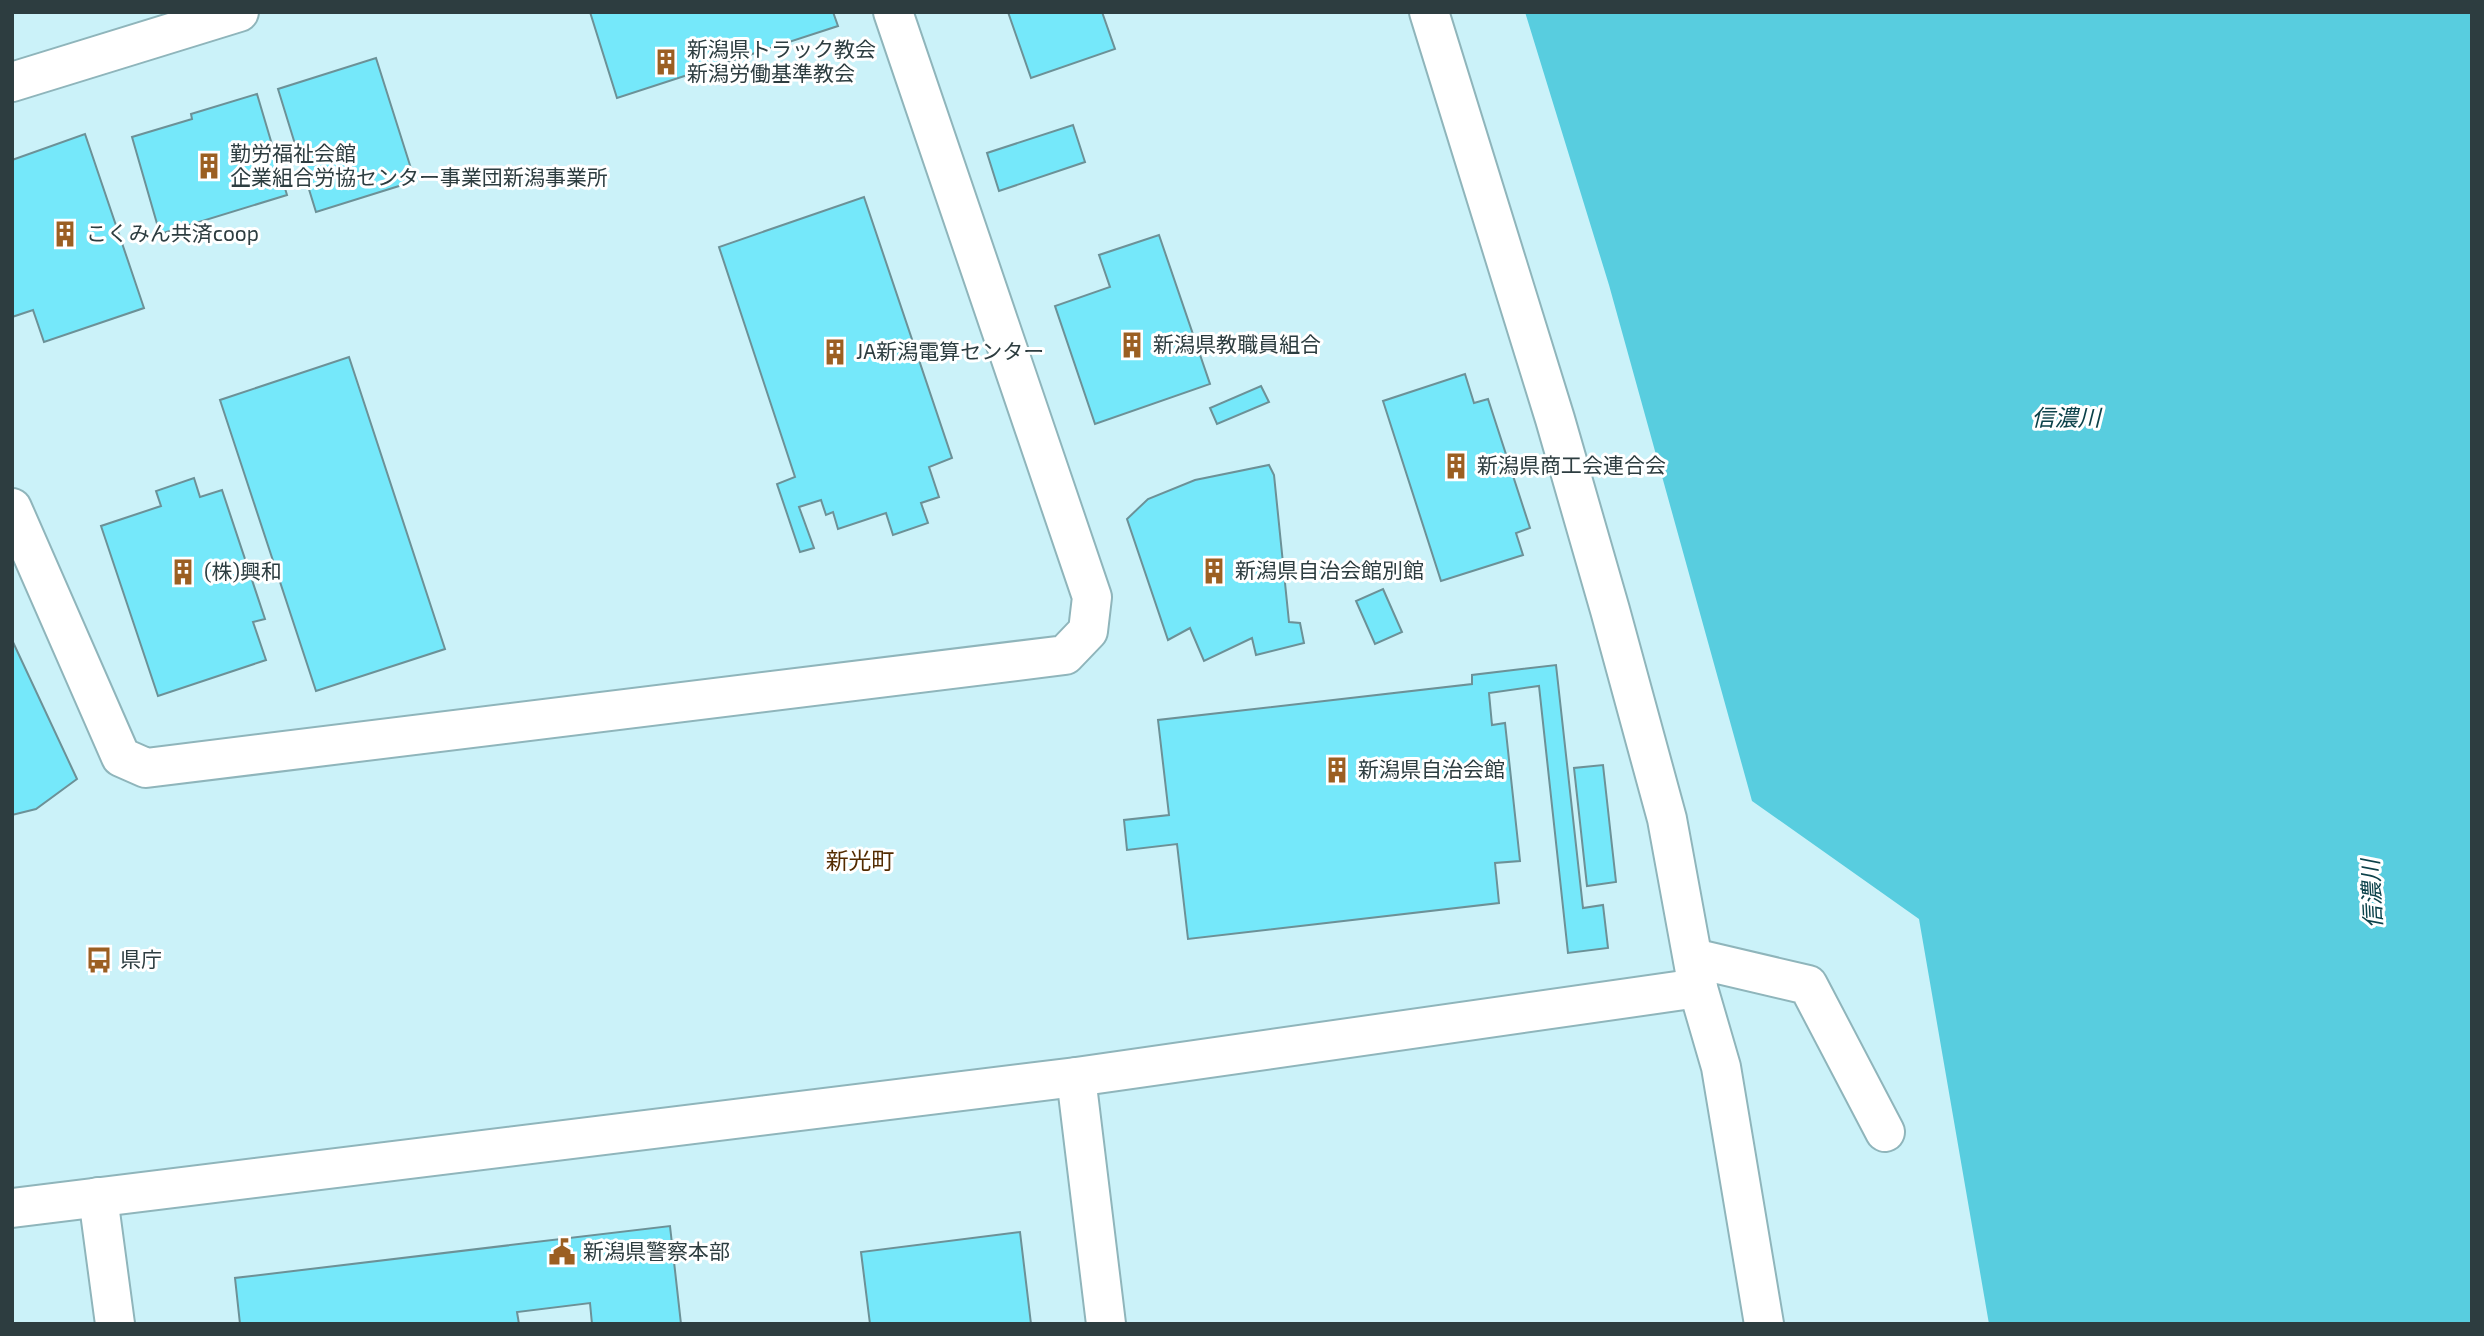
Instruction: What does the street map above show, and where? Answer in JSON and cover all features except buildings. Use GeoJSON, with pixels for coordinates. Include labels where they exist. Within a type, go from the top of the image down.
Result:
{"type":"FeatureCollection","features":[{"type":"Feature","properties":{"kind":"street"},"geometry":{"type":"LineString","coordinates":[[12,82],[239,12]]}},
{"type":"Feature","properties":{"kind":"street"},"geometry":{"type":"LineString","coordinates":[[12,508],[121,757],[146,768],[1065,655],[1088,631],[1093,597],[893,12]]}},
{"type":"Feature","properties":{"kind":"street"},"geometry":{"type":"LineString","coordinates":[[1429,12],[1555,419],[1667,818],[1696,973],[1721,1067],[1764,1324]]}},
{"type":"Feature","properties":{"kind":"street"},"geometry":{"type":"LineString","coordinates":[[12,1208],[1076,1077],[1696,973],[1808,985],[1885,1132]]}},
{"type":"Feature","properties":{"kind":"street"},"geometry":{"type":"LineString","coordinates":[[1076,1077],[1106,1324]]}},
{"type":"Feature","properties":{"kind":"street"},"geometry":{"type":"LineString","coordinates":[[98,1197],[115,1324]]}},
{"type":"Feature","properties":{"kind":"water","name":"信濃川"},"geometry":{"type":"Polygon","coordinates":[[[1525,12],[2472,12],[2472,1324],[1989,1324],[1919,919],[1752,801],[1609,285],[1525,12]]]}},
{"type":"Feature","properties":{"kind":"place","name":"新潟県トラック教会 新潟労働基準教会"},"geometry":{"type":"Point","coordinates":[666,62]}},
{"type":"Feature","properties":{"kind":"place","name":"勤労福祉会館 企業組合労協センター事業団新潟事業所"},"geometry":{"type":"Point","coordinates":[209,166]}},
{"type":"Feature","properties":{"kind":"place","name":"こくみん共済coop"},"geometry":{"type":"Point","coordinates":[65,234]}},
{"type":"Feature","properties":{"kind":"place","name":"新潟県教職員組合"},"geometry":{"type":"Point","coordinates":[1132,345]}},
{"type":"Feature","properties":{"kind":"place","name":"JA新潟電算センター"},"geometry":{"type":"Point","coordinates":[835,352]}},
{"type":"Feature","properties":{"kind":"place","name":"新潟県商工会連合会"},"geometry":{"type":"Point","coordinates":[1456,466]}},
{"type":"Feature","properties":{"kind":"place","name":"新潟県自治会館別館"},"geometry":{"type":"Point","coordinates":[1214,571]}},
{"type":"Feature","properties":{"kind":"place","name":"(株)興和"},"geometry":{"type":"Point","coordinates":[183,572]}},
{"type":"Feature","properties":{"kind":"place","name":"新潟県自治会館"},"geometry":{"type":"Point","coordinates":[1337,770]}},
{"type":"Feature","properties":{"kind":"place","name":"県庁"},"geometry":{"type":"Point","coordinates":[99,960]}},
{"type":"Feature","properties":{"kind":"place","name":"新潟県警察本部"},"geometry":{"type":"Point","coordinates":[562,1252]}},
{"type":"Feature","properties":{"kind":"district","name":"新光町"},"geometry":{"type":"Point","coordinates":[860,861]}}]}
